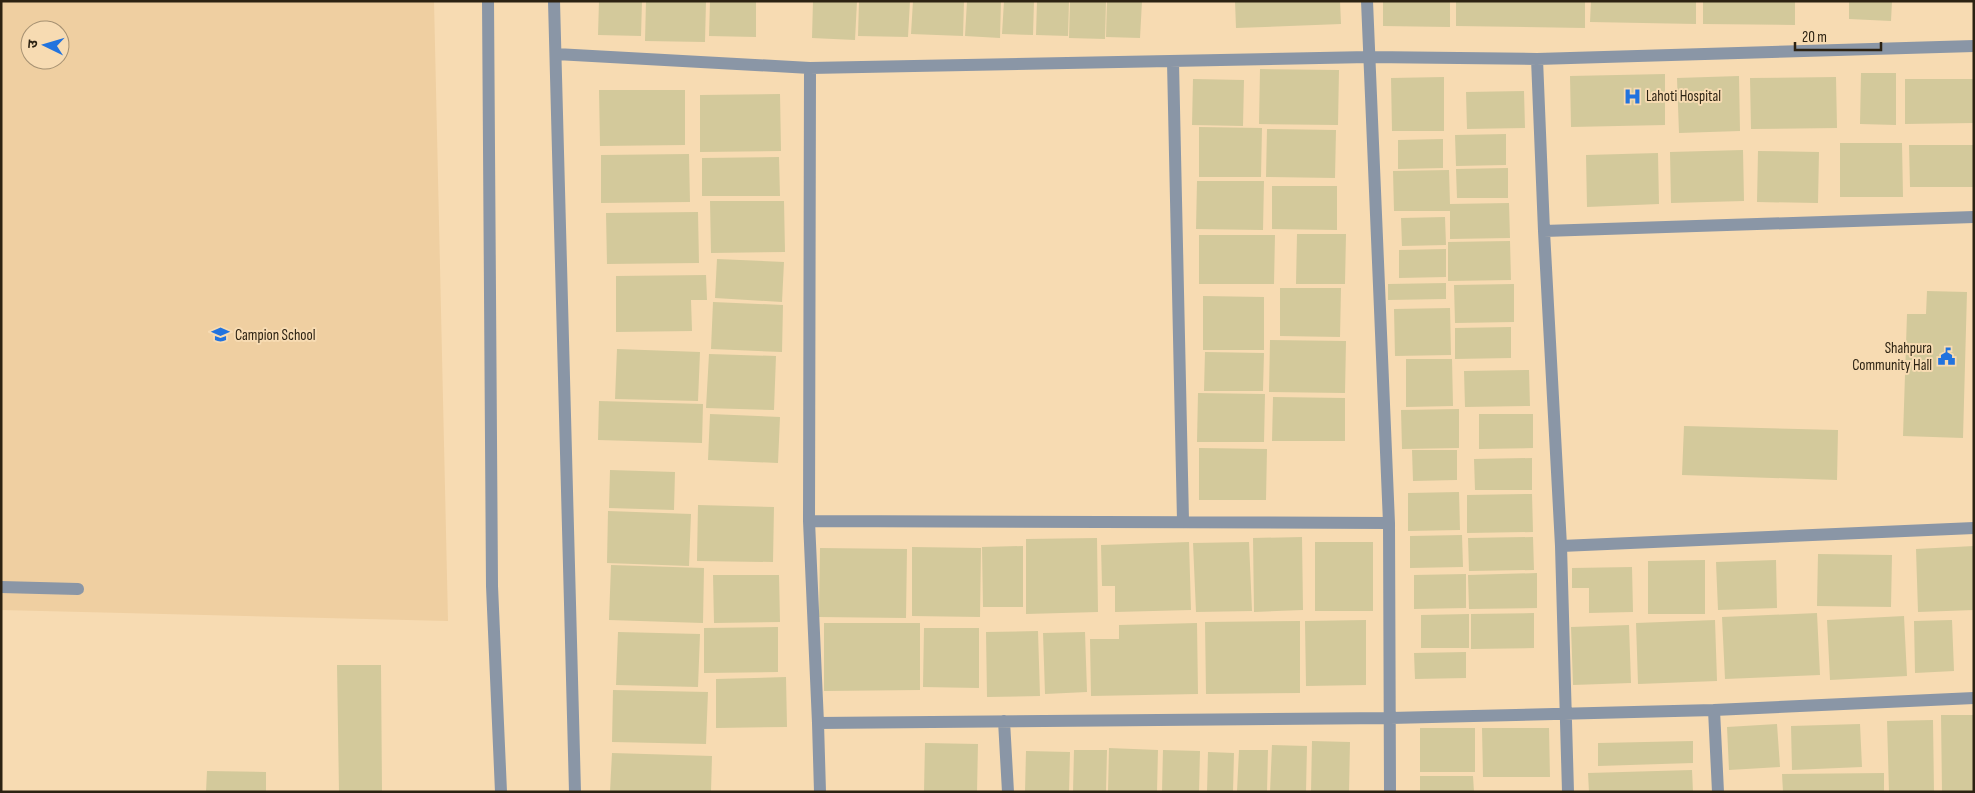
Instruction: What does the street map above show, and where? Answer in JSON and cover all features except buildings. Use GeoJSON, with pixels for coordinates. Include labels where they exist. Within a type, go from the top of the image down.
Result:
{"type":"FeatureCollection","features":[{"type":"Feature","properties":{"kind":"street"},"geometry":{"type":"LineString","coordinates":[[488,1],[492,586],[501,792]]}},
{"type":"Feature","properties":{"kind":"street"},"geometry":{"type":"LineString","coordinates":[[554,1],[575,792]]}},
{"type":"Feature","properties":{"kind":"street"},"geometry":{"type":"LineString","coordinates":[[1368,1],[1389,523],[1390,792]]}},
{"type":"Feature","properties":{"kind":"street"},"geometry":{"type":"LineString","coordinates":[[556,54],[810,68],[1369,57],[1536,59],[1974,46]]}},
{"type":"Feature","properties":{"kind":"street"},"geometry":{"type":"LineString","coordinates":[[1536,59],[1562,546],[1568,792]]}},
{"type":"Feature","properties":{"kind":"street"},"geometry":{"type":"LineString","coordinates":[[1173,62],[1183,522]]}},
{"type":"Feature","properties":{"kind":"street"},"geometry":{"type":"LineString","coordinates":[[810,68],[810,521],[820,792]]}},
{"type":"Feature","properties":{"kind":"street"},"geometry":{"type":"LineString","coordinates":[[1544,231],[1974,217]]}},
{"type":"Feature","properties":{"kind":"street"},"geometry":{"type":"LineString","coordinates":[[810,521],[1389,523]]}},
{"type":"Feature","properties":{"kind":"street"},"geometry":{"type":"LineString","coordinates":[[1562,546],[1974,528]]}},
{"type":"Feature","properties":{"kind":"street"},"geometry":{"type":"LineString","coordinates":[[1,586],[78,589]]}},
{"type":"Feature","properties":{"kind":"street"},"geometry":{"type":"LineString","coordinates":[[818,723],[1390,718],[1714,710],[1974,698]]}},
{"type":"Feature","properties":{"kind":"street"},"geometry":{"type":"LineString","coordinates":[[1714,710],[1718,792]]}},
{"type":"Feature","properties":{"kind":"street"},"geometry":{"type":"LineString","coordinates":[[1004,721],[1008,792]]}},
{"type":"Feature","properties":{"kind":"shaded area","name":"Campion School"},"geometry":{"type":"Polygon","coordinates":[[[1,1],[434,1],[448,621],[1,610],[1,1]]]}},
{"type":"Feature","properties":{"kind":"place","name":"Lahoti Hospital"},"geometry":{"type":"Point","coordinates":[1632,96]}},
{"type":"Feature","properties":{"kind":"place","name":"Campion School"},"geometry":{"type":"Point","coordinates":[221,335]}},
{"type":"Feature","properties":{"kind":"place","name":"Shahpura Community Hall"},"geometry":{"type":"Point","coordinates":[1946,357]}}]}
